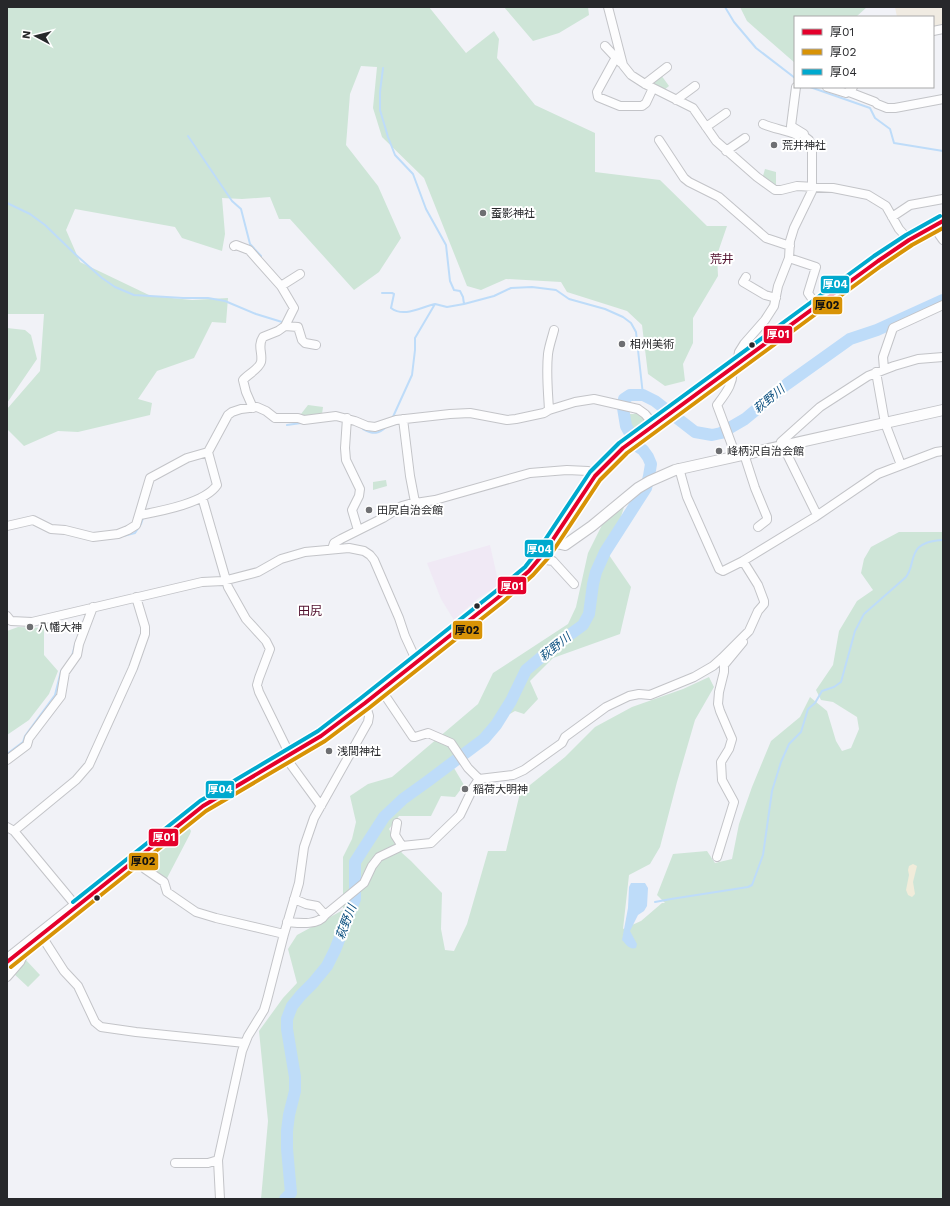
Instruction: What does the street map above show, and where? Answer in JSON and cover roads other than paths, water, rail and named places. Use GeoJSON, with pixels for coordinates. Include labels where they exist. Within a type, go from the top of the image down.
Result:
{"type":"FeatureCollection","features":[{"type":"Feature","properties":{"kind":"highway"},"geometry":{"type":"LineString","coordinates":[[7,962],[208,803],[321,736],[382,691],[529,571],[552,542],[595,476],[623,448],[735,365],[909,240],[938,223]]}},
{"type":"Feature","properties":{"kind":"street"},"geometry":{"type":"LineString","coordinates":[[608,7],[623,65]]}},
{"type":"Feature","properties":{"kind":"street"},"geometry":{"type":"LineString","coordinates":[[605,46],[631,75],[649,86],[693,108],[716,141],[757,178],[775,190],[797,186],[839,189],[868,195],[886,206],[909,240]]}},
{"type":"Feature","properties":{"kind":"street"},"geometry":{"type":"LineString","coordinates":[[617,58],[597,92],[598,97],[620,106],[642,106],[646,104],[649,86],[668,67]]}},
{"type":"Feature","properties":{"kind":"street"},"geometry":{"type":"LineString","coordinates":[[676,100],[695,86]]}},
{"type":"Feature","properties":{"kind":"street"},"geometry":{"type":"LineString","coordinates":[[758,527],[767,520],[767,517],[740,455],[729,437],[717,405],[731,384],[739,352],[765,320],[774,306],[778,286],[789,258],[794,228],[812,191],[812,147],[804,134],[791,126],[796,88]]}},
{"type":"Feature","properties":{"kind":"street"},"geometry":{"type":"LineString","coordinates":[[831,88],[846,92],[851,89],[887,108],[895,108],[943,99]]}},
{"type":"Feature","properties":{"kind":"street"},"geometry":{"type":"LineString","coordinates":[[706,127],[726,113]]}},
{"type":"Feature","properties":{"kind":"street"},"geometry":{"type":"LineString","coordinates":[[763,124],[785,130],[802,137],[805,136]]}},
{"type":"Feature","properties":{"kind":"street"},"geometry":{"type":"LineString","coordinates":[[726,151],[745,138]]}},
{"type":"Feature","properties":{"kind":"street"},"geometry":{"type":"LineString","coordinates":[[659,140],[684,178],[719,198],[766,238],[790,246]]}},
{"type":"Feature","properties":{"kind":"street"},"geometry":{"type":"LineString","coordinates":[[892,217],[910,205],[943,199]]}},
{"type":"Feature","properties":{"kind":"street"},"geometry":{"type":"LineString","coordinates":[[938,223],[943,240]]}},
{"type":"Feature","properties":{"kind":"street"},"geometry":{"type":"LineString","coordinates":[[235,245],[249,250],[281,286],[294,308],[285,326],[278,331],[263,337],[260,345],[261,361],[259,365],[242,380],[253,408]]}},
{"type":"Feature","properties":{"kind":"street"},"geometry":{"type":"LineString","coordinates":[[789,258],[816,267],[808,293],[817,306]]}},
{"type":"Feature","properties":{"kind":"street"},"geometry":{"type":"LineString","coordinates":[[281,286],[300,274]]}},
{"type":"Feature","properties":{"kind":"street"},"geometry":{"type":"LineString","coordinates":[[743,282],[765,295],[776,298]]}},
{"type":"Feature","properties":{"kind":"street"},"geometry":{"type":"LineString","coordinates":[[884,369],[883,357],[892,328],[943,305]]}},
{"type":"Feature","properties":{"kind":"street"},"geometry":{"type":"LineString","coordinates":[[285,326],[298,327],[304,343],[316,345]]}},
{"type":"Feature","properties":{"kind":"street"},"geometry":{"type":"LineString","coordinates":[[549,410],[546,378],[548,352],[554,330]]}},
{"type":"Feature","properties":{"kind":"street"},"geometry":{"type":"LineString","coordinates":[[817,515],[781,442],[820,407],[868,376],[884,369],[918,359],[943,357]]}},
{"type":"Feature","properties":{"kind":"street"},"geometry":{"type":"LineString","coordinates":[[876,372],[885,423],[901,465]]}},
{"type":"Feature","properties":{"kind":"street"},"geometry":{"type":"LineString","coordinates":[[143,515],[166,510],[202,497],[215,488],[217,485],[209,454],[228,415],[236,411],[257,407],[266,411],[275,418],[298,418],[304,420],[336,416],[347,421],[375,427],[395,421],[470,413],[507,420],[544,413],[575,402],[594,399],[633,407],[657,422]]}},
{"type":"Feature","properties":{"kind":"street"},"geometry":{"type":"LineString","coordinates":[[552,542],[565,544],[592,526],[638,488],[680,468],[943,410]]}},
{"type":"Feature","properties":{"kind":"street"},"geometry":{"type":"LineString","coordinates":[[347,421],[345,448],[346,460],[360,489],[359,496],[352,510],[358,530]]}},
{"type":"Feature","properties":{"kind":"street"},"geometry":{"type":"LineString","coordinates":[[395,421],[410,476],[415,502]]}},
{"type":"Feature","properties":{"kind":"street"},"geometry":{"type":"LineString","coordinates":[[680,468],[687,497],[719,569],[723,571],[743,561],[815,517],[878,474],[943,451]]}},
{"type":"Feature","properties":{"kind":"street"},"geometry":{"type":"LineString","coordinates":[[7,526],[33,520],[50,529],[65,530],[93,536],[118,534],[136,525],[143,515],[150,478],[187,458],[209,454]]}},
{"type":"Feature","properties":{"kind":"street"},"geometry":{"type":"LineString","coordinates":[[332,549],[334,544],[358,530],[384,518],[402,506],[415,502],[442,498],[530,473],[567,470],[588,471],[595,476]]}},
{"type":"Feature","properties":{"kind":"street"},"geometry":{"type":"LineString","coordinates":[[202,497],[228,588],[246,619],[268,644],[270,650],[258,678],[257,685],[259,692],[288,756],[321,806]]}},
{"type":"Feature","properties":{"kind":"street"},"geometry":{"type":"LineString","coordinates":[[8,620],[32,622],[202,582],[226,580],[258,572],[282,559],[305,552],[355,548],[364,551],[372,557],[417,662]]}},
{"type":"Feature","properties":{"kind":"street"},"geometry":{"type":"LineString","coordinates":[[542,556],[546,560],[553,561],[569,575],[574,584]]}},
{"type":"Feature","properties":{"kind":"street"},"geometry":{"type":"LineString","coordinates":[[717,857],[734,802],[722,780],[721,762],[732,739],[718,704],[724,665],[746,638],[758,611],[764,604],[758,585],[743,561]]}},
{"type":"Feature","properties":{"kind":"street"},"geometry":{"type":"LineString","coordinates":[[77,907],[10,829],[76,780],[89,765],[133,668],[145,634],[145,627],[136,597]]}},
{"type":"Feature","properties":{"kind":"street"},"geometry":{"type":"LineString","coordinates":[[7,760],[27,745],[29,738],[61,696],[65,672],[77,655],[79,644],[93,607]]}},
{"type":"Feature","properties":{"kind":"street"},"geometry":{"type":"LineString","coordinates":[[287,922],[317,922],[364,883],[372,866],[379,857],[402,846],[426,845],[431,843],[460,815],[479,779],[513,775],[524,770],[562,743],[565,737],[606,706],[630,696],[639,694],[650,695],[705,671],[713,666],[749,631]]}},
{"type":"Feature","properties":{"kind":"street"},"geometry":{"type":"LineString","coordinates":[[382,691],[413,737],[428,733],[451,742],[468,768],[479,779]]}},
{"type":"Feature","properties":{"kind":"street"},"geometry":{"type":"LineString","coordinates":[[220,1199],[218,1160],[242,1051],[264,1010],[294,899],[309,831],[321,806],[368,722],[369,716],[365,703]]}},
{"type":"Feature","properties":{"kind":"street"},"geometry":{"type":"LineString","coordinates":[[397,823],[395,835],[402,846]]}},
{"type":"Feature","properties":{"kind":"street"},"geometry":{"type":"LineString","coordinates":[[137,858],[145,869],[164,882],[166,892],[196,912],[284,934]]}},
{"type":"Feature","properties":{"kind":"street"},"geometry":{"type":"LineString","coordinates":[[294,899],[306,904],[318,906],[325,915]]}},
{"type":"Feature","properties":{"kind":"street"},"geometry":{"type":"LineString","coordinates":[[41,936],[64,971],[78,986],[95,1022],[101,1027],[245,1043]]}},
{"type":"Feature","properties":{"kind":"street"},"geometry":{"type":"LineString","coordinates":[[7,977],[20,962],[27,946]]}},
{"type":"Feature","properties":{"kind":"street"},"geometry":{"type":"LineString","coordinates":[[175,1163],[208,1163],[218,1160]]}},
{"type":"Feature","properties":{"kind":"water"},"geometry":{"type":"Polygon","coordinates":[[[631,883],[645,883],[648,888],[647,906],[644,911],[638,915],[630,931],[637,944],[636,948],[631,948],[622,940],[628,908],[629,887],[631,883]]]}},
{"type":"Feature","properties":{"kind":"waterway"},"geometry":{"type":"LineString","coordinates":[[725,7],[734,22],[756,48],[794,77]]}},
{"type":"Feature","properties":{"kind":"waterway"},"geometry":{"type":"LineString","coordinates":[[383,68],[380,92],[380,110],[388,137],[395,155],[413,174],[426,209],[446,245],[450,281],[454,290],[460,291],[464,304]]}},
{"type":"Feature","properties":{"kind":"waterway"},"geometry":{"type":"LineString","coordinates":[[813,88],[870,108],[875,118],[890,129],[894,143],[943,151]]}},
{"type":"Feature","properties":{"kind":"waterway"},"geometry":{"type":"LineString","coordinates":[[188,136],[232,201],[241,209],[250,244],[261,256],[261,260]]}},
{"type":"Feature","properties":{"kind":"waterway"},"geometry":{"type":"LineString","coordinates":[[7,203],[30,214],[45,225],[76,255],[102,278],[115,287],[134,295],[208,298],[225,301],[256,314],[282,322]]}},
{"type":"Feature","properties":{"kind":"waterway"},"geometry":{"type":"LineString","coordinates":[[392,419],[412,375],[415,338],[435,304],[447,307],[464,304],[494,296],[511,288],[532,287],[556,290],[569,299],[605,309],[623,317],[631,323],[636,332],[643,395]]}},
{"type":"Feature","properties":{"kind":"waterway"},"geometry":{"type":"LineString","coordinates":[[382,293],[394,294],[391,308],[396,311],[413,311],[435,304]]}},
{"type":"Feature","properties":{"kind":"waterway","name":"萩野川"},"geometry":{"type":"LineString","coordinates":[[285,1199],[291,1193],[287,1131],[295,1091],[295,1077],[287,1029],[287,1019],[292,1006],[327,966],[335,950],[355,899],[355,862],[384,817],[403,799],[484,739],[496,725],[511,701],[526,670],[583,625],[589,614],[596,572],[605,552],[646,488],[649,476],[651,464],[648,457],[643,450],[637,446],[626,426],[623,408],[624,399],[630,395],[643,395],[655,401],[695,432],[712,435],[721,433],[745,419],[787,384],[850,339],[877,330],[943,300]]}},
{"type":"Feature","properties":{"kind":"waterway"},"geometry":{"type":"LineString","coordinates":[[287,425],[301,423]]}},
{"type":"Feature","properties":{"kind":"waterway"},"geometry":{"type":"LineString","coordinates":[[363,429],[376,433],[387,426]]}},
{"type":"Feature","properties":{"kind":"waterway"},"geometry":{"type":"LineString","coordinates":[[123,536],[135,533],[143,518]]}},
{"type":"Feature","properties":{"kind":"waterway"},"geometry":{"type":"LineString","coordinates":[[655,902],[748,887],[752,885],[763,855],[772,791],[781,762],[789,744],[801,732],[808,709],[815,703],[822,691],[834,687],[841,682],[855,631],[864,614],[906,577],[915,553],[920,546],[943,540]]}},
{"type":"Feature","properties":{"kind":"waterway"},"geometry":{"type":"LineString","coordinates":[[72,656],[75,645]]}},
{"type":"Feature","properties":{"kind":"waterway"},"geometry":{"type":"LineString","coordinates":[[7,754],[23,742],[25,736],[55,695],[61,671]]}},
{"type":"Feature","properties":{"kind":"place","name":"荒井神社"},"geometry":{"type":"Point","coordinates":[774,145]}},
{"type":"Feature","properties":{"kind":"place","name":"蚕影神社"},"geometry":{"type":"Point","coordinates":[483,213]}},
{"type":"Feature","properties":{"kind":"place","name":"相州美術"},"geometry":{"type":"Point","coordinates":[622,344]}},
{"type":"Feature","properties":{"kind":"place","name":"峰柄沢自治会館"},"geometry":{"type":"Point","coordinates":[719,451]}},
{"type":"Feature","properties":{"kind":"place","name":"田尻自治会館"},"geometry":{"type":"Point","coordinates":[369,510]}},
{"type":"Feature","properties":{"kind":"place","name":"八幡大神"},"geometry":{"type":"Point","coordinates":[30,627]}},
{"type":"Feature","properties":{"kind":"place","name":"浅間神社"},"geometry":{"type":"Point","coordinates":[329,751]}},
{"type":"Feature","properties":{"kind":"place","name":"稲荷大明神"},"geometry":{"type":"Point","coordinates":[465,789]}},
{"type":"Feature","properties":{"kind":"district","name":"荒井"},"geometry":{"type":"Point","coordinates":[722,259]}},
{"type":"Feature","properties":{"kind":"district","name":"田尻"},"geometry":{"type":"Point","coordinates":[310,611]}}]}
